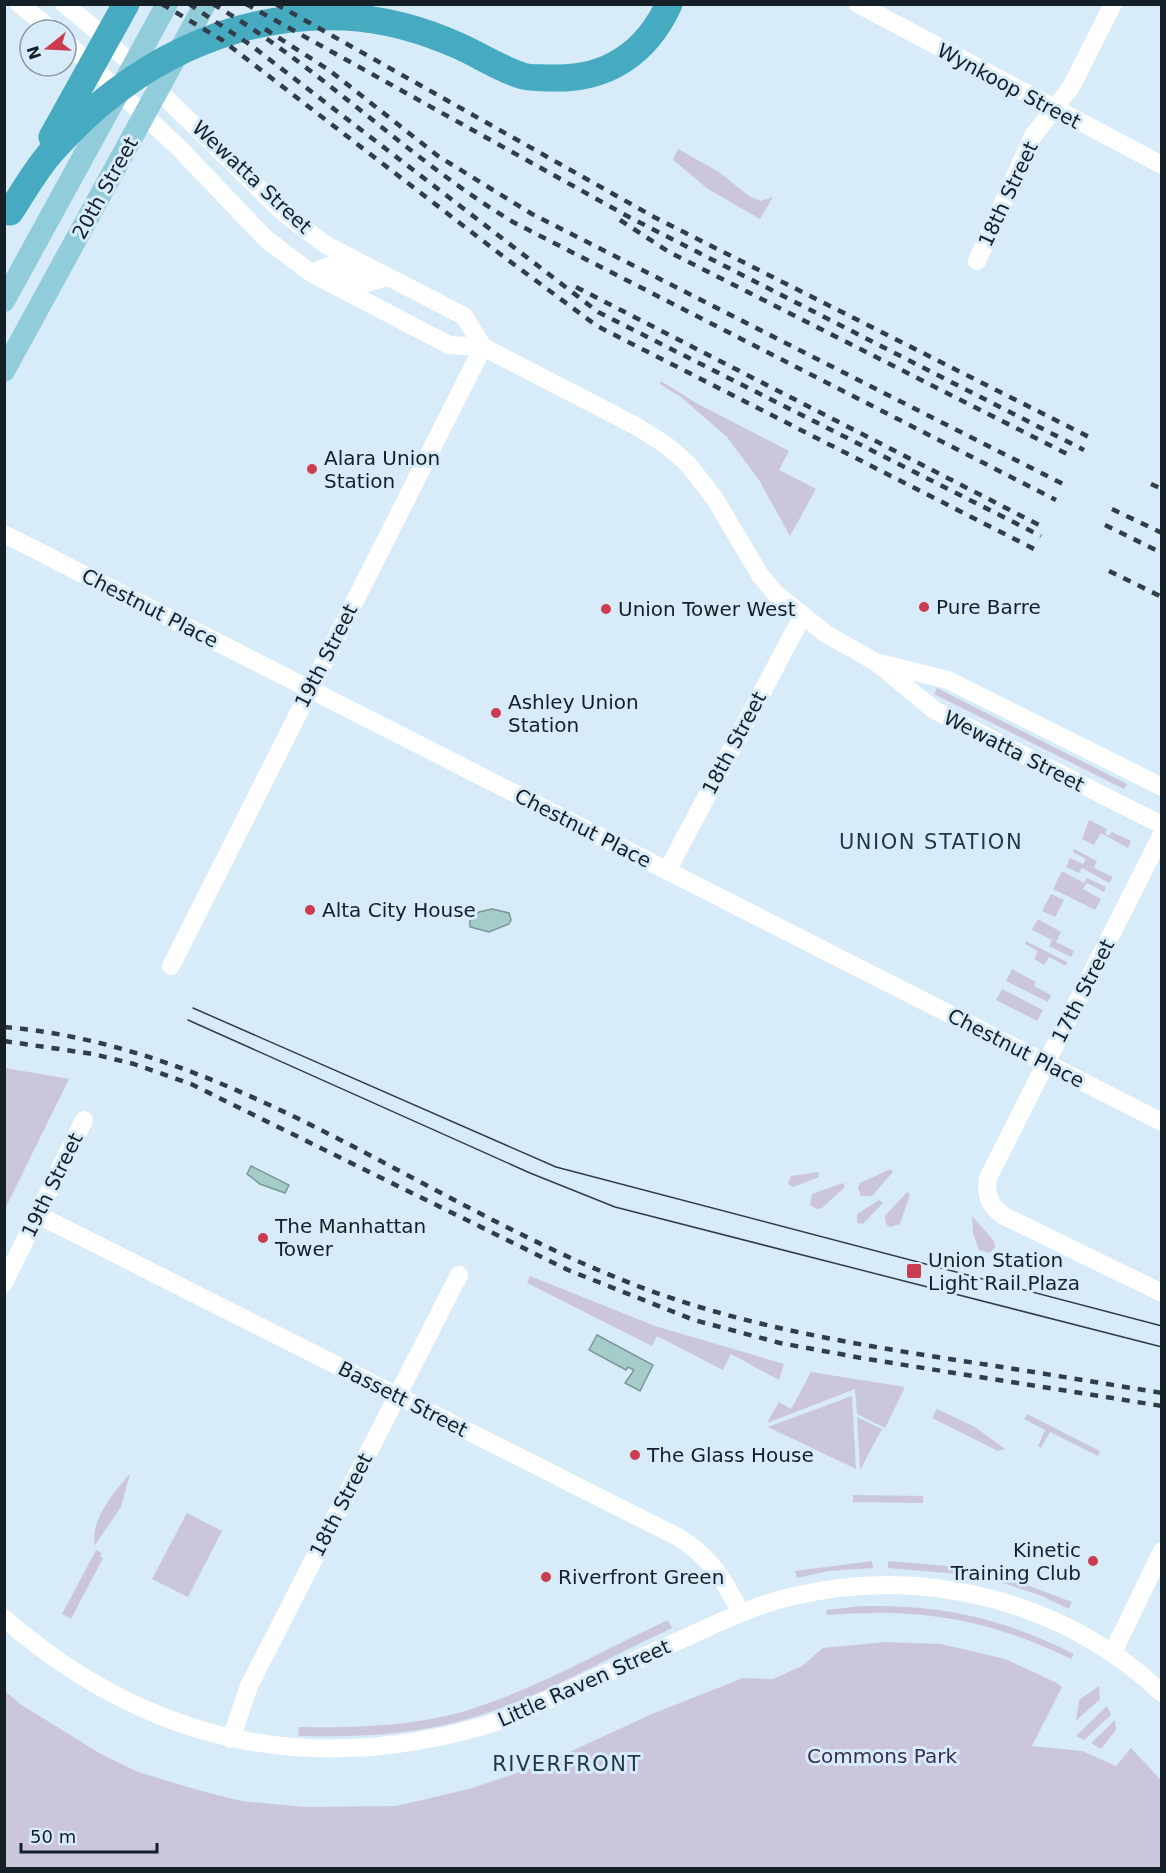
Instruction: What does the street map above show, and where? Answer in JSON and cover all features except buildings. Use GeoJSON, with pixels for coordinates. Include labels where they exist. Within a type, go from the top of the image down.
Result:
{"type":"FeatureCollection","features":[{"type":"Feature","properties":{"kind":"highway"},"geometry":{"type":"LineString","coordinates":[[7,217],[126,4]]}},
{"type":"Feature","properties":{"kind":"highway"},"geometry":{"type":"LineString","coordinates":[[7,217],[52,150],[110,93],[177,51],[241,28],[320,17],[346,17],[397,24],[459,45],[522,76],[570,79],[610,68],[638,51],[655,31],[668,7]]}},
{"type":"Feature","properties":{"kind":"main road","name":"20th Street"},"geometry":{"type":"LineString","coordinates":[[4,301],[167,4]]}},
{"type":"Feature","properties":{"kind":"main road","name":"20th Street"},"geometry":{"type":"LineString","coordinates":[[4,371],[205,4]]}},
{"type":"Feature","properties":{"kind":"street"},"geometry":{"type":"LineString","coordinates":[[19,4],[36,18]]}},
{"type":"Feature","properties":{"kind":"street","name":"Wewatta Street"},"geometry":{"type":"LineString","coordinates":[[64,4],[95,29],[194,123],[285,214],[326,245],[464,316],[483,346]]}},
{"type":"Feature","properties":{"kind":"street","name":"Wynkoop Street"},"geometry":{"type":"LineString","coordinates":[[858,4],[1161,165]]}},
{"type":"Feature","properties":{"kind":"street","name":"18th Street"},"geometry":{"type":"LineString","coordinates":[[977,261],[1034,136],[1071,87],[1113,4]]}},
{"type":"Feature","properties":{"kind":"street","name":"Wewatta Street"},"geometry":{"type":"LineString","coordinates":[[78,52],[179,148],[266,239],[311,273],[449,345],[483,346],[636,426],[679,456],[715,499],[760,575],[775,593],[826,634],[876,662],[934,710],[1161,825]]}},
{"type":"Feature","properties":{"kind":"street"},"geometry":{"type":"LineString","coordinates":[[311,273],[328,266],[362,284],[388,277]]}},
{"type":"Feature","properties":{"kind":"street","name":"19th Street"},"geometry":{"type":"LineString","coordinates":[[171,966],[483,346]]}},
{"type":"Feature","properties":{"kind":"street","name":"Chestnut Place"},"geometry":{"type":"LineString","coordinates":[[4,534],[1161,1122]]}},
{"type":"Feature","properties":{"kind":"street","name":"18th Street"},"geometry":{"type":"LineString","coordinates":[[667,871],[802,615]]}},
{"type":"Feature","properties":{"kind":"street","name":"Wewatta Street"},"geometry":{"type":"LineString","coordinates":[[876,662],[948,681],[1161,787]]}},
{"type":"Feature","properties":{"kind":"street","name":"17th Street"},"geometry":{"type":"LineString","coordinates":[[1161,834],[988,1178],[989,1199],[999,1212],[1161,1293]]}},
{"type":"Feature","properties":{"kind":"street","name":"19th Street"},"geometry":{"type":"LineString","coordinates":[[4,1283],[84,1120]]}},
{"type":"Feature","properties":{"kind":"street","name":"Bassett Street"},"geometry":{"type":"LineString","coordinates":[[38,1215],[699,1550],[715,1567],[741,1613]]}},
{"type":"Feature","properties":{"kind":"street","name":"18th Street"},"geometry":{"type":"LineString","coordinates":[[231,1739],[249,1686],[459,1275]]}},
{"type":"Feature","properties":{"kind":"street"},"geometry":{"type":"LineString","coordinates":[[1113,1652],[1161,1551]]}},
{"type":"Feature","properties":{"kind":"street","name":"Little Raven Street"},"geometry":{"type":"LineString","coordinates":[[4,1618],[57,1661],[132,1705],[181,1725],[231,1739],[324,1748],[367,1747],[436,1740],[506,1719],[741,1613],[794,1596],[855,1586],[924,1586],[981,1595],[1009,1604],[1042,1616],[1113,1652],[1161,1693]]}},
{"type":"Feature","properties":{"kind":"green space"},"geometry":{"type":"Polygon","coordinates":[[[678,149],[719,172],[749,196],[761,201],[773,197],[760,219],[708,189],[673,160],[678,149]]]}},
{"type":"Feature","properties":{"kind":"green space"},"geometry":{"type":"Polygon","coordinates":[[[661,381],[696,403],[789,451],[779,470],[816,489],[790,536],[759,480],[727,437],[681,397],[660,384],[661,381]]]}},
{"type":"Feature","properties":{"kind":"green space"},"geometry":{"type":"Polygon","coordinates":[[[937,688],[1127,784],[1124,789],[934,694],[937,688]]]}},
{"type":"Feature","properties":{"kind":"green space"},"geometry":{"type":"Polygon","coordinates":[[[1089,820],[1107,829],[1105,834],[1109,836],[1112,832],[1131,841],[1128,848],[1101,833],[1094,845],[1082,839],[1089,820]]]}},
{"type":"Feature","properties":{"kind":"green space"},"geometry":{"type":"Polygon","coordinates":[[[1074,849],[1097,861],[1094,868],[1113,877],[1109,883],[1082,868],[1079,873],[1066,867],[1070,858],[1083,864],[1086,859],[1073,852],[1074,849]]]}},
{"type":"Feature","properties":{"kind":"green space"},"geometry":{"type":"Polygon","coordinates":[[[1062,871],[1084,883],[1087,878],[1106,887],[1104,892],[1087,883],[1083,889],[1101,899],[1095,910],[1053,889],[1062,871]]]}},
{"type":"Feature","properties":{"kind":"green space"},"geometry":{"type":"Polygon","coordinates":[[[1051,894],[1064,900],[1055,917],[1042,911],[1051,894]]]}},
{"type":"Feature","properties":{"kind":"green space"},"geometry":{"type":"Polygon","coordinates":[[[1038,919],[1061,932],[1056,942],[1074,951],[1071,957],[1049,946],[1052,940],[1032,930],[1038,919]]]}},
{"type":"Feature","properties":{"kind":"green space"},"geometry":{"type":"Polygon","coordinates":[[[1026,941],[1067,962],[1066,966],[1049,957],[1044,965],[1034,959],[1038,951],[1025,944],[1026,941]]]}},
{"type":"Feature","properties":{"kind":"green space"},"geometry":{"type":"Polygon","coordinates":[[[1012,969],[1036,982],[1034,986],[1051,995],[1048,1002],[1006,981],[1012,969]]]}},
{"type":"Feature","properties":{"kind":"green space"},"geometry":{"type":"Polygon","coordinates":[[[1002,989],[1043,1010],[1037,1021],[996,1000],[1002,989]]]}},
{"type":"Feature","properties":{"kind":"green space"},"geometry":{"type":"Polygon","coordinates":[[[4,1068],[69,1079],[5,1209],[4,1068]]]}},
{"type":"Feature","properties":{"kind":"green space"},"geometry":{"type":"Polygon","coordinates":[[[890,1169],[893,1172],[872,1196],[861,1196],[858,1188],[860,1183],[890,1169]]]}},
{"type":"Feature","properties":{"kind":"green space"},"geometry":{"type":"Polygon","coordinates":[[[818,1172],[819,1177],[793,1187],[788,1184],[791,1176],[818,1172]]]}},
{"type":"Feature","properties":{"kind":"green space"},"geometry":{"type":"Polygon","coordinates":[[[843,1183],[845,1187],[822,1208],[817,1209],[810,1205],[812,1194],[843,1183]]]}},
{"type":"Feature","properties":{"kind":"green space"},"geometry":{"type":"Polygon","coordinates":[[[907,1192],[910,1194],[900,1224],[890,1227],[886,1224],[885,1216],[907,1192]]]}},
{"type":"Feature","properties":{"kind":"green space"},"geometry":{"type":"Polygon","coordinates":[[[879,1200],[883,1203],[863,1224],[857,1223],[857,1214],[879,1200]]]}},
{"type":"Feature","properties":{"kind":"green space"},"geometry":{"type":"Polygon","coordinates":[[[972,1216],[994,1241],[995,1247],[990,1253],[979,1250],[973,1233],[972,1216]]]}},
{"type":"Feature","properties":{"kind":"green space"},"geometry":{"type":"Polygon","coordinates":[[[530,1276],[655,1326],[784,1364],[779,1380],[731,1354],[723,1370],[657,1336],[652,1346],[527,1283],[530,1276]]]}},
{"type":"Feature","properties":{"kind":"green space"},"geometry":{"type":"Polygon","coordinates":[[[811,1372],[905,1387],[885,1428],[857,1414],[855,1389],[767,1423],[779,1402],[791,1409],[811,1372]]]}},
{"type":"Feature","properties":{"kind":"green space"},"geometry":{"type":"Polygon","coordinates":[[[852,1396],[856,1469],[768,1427],[852,1396]]]}},
{"type":"Feature","properties":{"kind":"green space"},"geometry":{"type":"Polygon","coordinates":[[[937,1409],[975,1427],[1005,1449],[998,1451],[932,1418],[937,1409]]]}},
{"type":"Feature","properties":{"kind":"green space"},"geometry":{"type":"Polygon","coordinates":[[[1027,1414],[1100,1451],[1098,1456],[1050,1432],[1041,1448],[1038,1446],[1045,1430],[1024,1419],[1027,1414]]]}},
{"type":"Feature","properties":{"kind":"green space"},"geometry":{"type":"Polygon","coordinates":[[[857,1417],[882,1429],[860,1470],[857,1417]]]}},
{"type":"Feature","properties":{"kind":"green space"},"geometry":{"type":"Polygon","coordinates":[[[130,1474],[121,1507],[95,1545],[94,1536],[99,1517],[111,1497],[130,1474]]]}},
{"type":"Feature","properties":{"kind":"green space"},"geometry":{"type":"Polygon","coordinates":[[[853,1495],[923,1496],[923,1503],[853,1502],[853,1495]]]}},
{"type":"Feature","properties":{"kind":"green space"},"geometry":{"type":"Polygon","coordinates":[[[187,1513],[222,1531],[188,1597],[152,1579],[187,1513]]]}},
{"type":"Feature","properties":{"kind":"green space"},"geometry":{"type":"Polygon","coordinates":[[[96,1550],[102,1553],[100,1556],[103,1558],[71,1619],[62,1614],[96,1550]]]}},
{"type":"Feature","properties":{"kind":"green space"},"geometry":{"type":"Polygon","coordinates":[[[872,1561],[873,1568],[828,1571],[797,1578],[795,1571],[872,1561]]]}},
{"type":"Feature","properties":{"kind":"green space"},"geometry":{"type":"Polygon","coordinates":[[[888,1561],[959,1567],[958,1574],[888,1568],[888,1561]]]}},
{"type":"Feature","properties":{"kind":"green space"},"geometry":{"type":"Polygon","coordinates":[[[1005,1577],[1072,1602],[1069,1609],[1042,1596],[1003,1583],[1005,1577]]]}},
{"type":"Feature","properties":{"kind":"green space"},"geometry":{"type":"Polygon","coordinates":[[[861,1606],[918,1608],[970,1616],[1021,1631],[1074,1654],[1071,1659],[1010,1634],[952,1619],[892,1613],[827,1615],[826,1610],[861,1606]]]}},
{"type":"Feature","properties":{"kind":"green space"},"geometry":{"type":"Polygon","coordinates":[[[668,1620],[672,1628],[529,1697],[470,1718],[440,1726],[387,1734],[298,1736],[299,1727],[385,1725],[436,1718],[464,1711],[554,1676],[668,1620]]]}},
{"type":"Feature","properties":{"kind":"green space","name":"Commons Park"},"geometry":{"type":"Polygon","coordinates":[[[885,1642],[941,1644],[1005,1659],[1062,1687],[1032,1746],[1082,1751],[1116,1766],[1131,1748],[1161,1780],[1161,1868],[5,1868],[5,1691],[20,1704],[101,1754],[138,1772],[194,1789],[241,1801],[305,1807],[396,1806],[469,1789],[541,1765],[652,1714],[743,1678],[773,1679],[802,1666],[823,1648],[885,1642]]]}},
{"type":"Feature","properties":{"kind":"green space"},"geometry":{"type":"Polygon","coordinates":[[[1099,1686],[1100,1699],[1076,1721],[1079,1700],[1099,1686]]]}},
{"type":"Feature","properties":{"kind":"green space"},"geometry":{"type":"Polygon","coordinates":[[[1107,1706],[1111,1715],[1084,1740],[1076,1736],[1107,1706]]]}},
{"type":"Feature","properties":{"kind":"green space"},"geometry":{"type":"Polygon","coordinates":[[[1115,1720],[1116,1730],[1101,1749],[1091,1743],[1115,1720]]]}},
{"type":"Feature","properties":{"kind":"shaded area"},"geometry":{"type":"Polygon","coordinates":[[[492,909],[509,913],[511,920],[509,924],[489,932],[470,927],[470,920],[479,912],[492,909]]]}},
{"type":"Feature","properties":{"kind":"shaded area"},"geometry":{"type":"Polygon","coordinates":[[[251,1166],[289,1185],[285,1193],[260,1184],[247,1174],[251,1166]]]}},
{"type":"Feature","properties":{"kind":"shaded area"},"geometry":{"type":"Polygon","coordinates":[[[597,1335],[653,1365],[640,1391],[625,1383],[634,1370],[628,1367],[626,1370],[589,1350],[597,1335]]]}},
{"type":"Feature","properties":{"kind":"tram line"},"geometry":{"type":"LineString","coordinates":[[193,1008],[556,1167],[1162,1326]]}},
{"type":"Feature","properties":{"kind":"tram line"},"geometry":{"type":"LineString","coordinates":[[188,1020],[530,1173],[615,1207],[1162,1347]]}},
{"type":"Feature","properties":{"kind":"railway"},"geometry":{"type":"LineString","coordinates":[[162,4],[222,40],[597,326],[1038,551]]}},
{"type":"Feature","properties":{"kind":"railway"},"geometry":{"type":"LineString","coordinates":[[189,4],[252,46],[598,312],[1041,536]]}},
{"type":"Feature","properties":{"kind":"railway"},"geometry":{"type":"LineString","coordinates":[[213,4],[290,56],[436,170],[513,222],[1056,500]]}},
{"type":"Feature","properties":{"kind":"railway"},"geometry":{"type":"LineString","coordinates":[[246,4],[629,217],[1084,450]]}},
{"type":"Feature","properties":{"kind":"railway"},"geometry":{"type":"LineString","coordinates":[[276,4],[654,217],[1093,439]]}},
{"type":"Feature","properties":{"kind":"railway"},"geometry":{"type":"LineString","coordinates":[[265,29],[329,70],[438,156],[532,214],[1063,484]]}},
{"type":"Feature","properties":{"kind":"railway"},"geometry":{"type":"LineString","coordinates":[[620,220],[669,252],[1073,457]]}},
{"type":"Feature","properties":{"kind":"railway"},"geometry":{"type":"LineString","coordinates":[[576,287],[1041,526]]}},
{"type":"Feature","properties":{"kind":"railway"},"geometry":{"type":"LineString","coordinates":[[1151,484],[1162,489]]}},
{"type":"Feature","properties":{"kind":"railway"},"geometry":{"type":"LineString","coordinates":[[1112,509],[1162,533]]}},
{"type":"Feature","properties":{"kind":"railway"},"geometry":{"type":"LineString","coordinates":[[1105,525],[1162,553]]}},
{"type":"Feature","properties":{"kind":"railway"},"geometry":{"type":"LineString","coordinates":[[1109,571],[1162,597]]}},
{"type":"Feature","properties":{"kind":"railway"},"geometry":{"type":"LineString","coordinates":[[4,1027],[86,1040],[166,1063],[243,1093],[318,1128],[540,1243],[615,1277],[695,1306],[776,1327],[859,1344],[1162,1393]]}},
{"type":"Feature","properties":{"kind":"railway"},"geometry":{"type":"LineString","coordinates":[[4,1041],[93,1054],[134,1064],[191,1084],[568,1270],[694,1320],[780,1343],[867,1359],[1162,1406]]}},
{"type":"Feature","properties":{"kind":"place","name":"Alara Union Station"},"geometry":{"type":"Point","coordinates":[312,469]}},
{"type":"Feature","properties":{"kind":"place","name":"Pure Barre"},"geometry":{"type":"Point","coordinates":[924,607]}},
{"type":"Feature","properties":{"kind":"place","name":"Union Tower West"},"geometry":{"type":"Point","coordinates":[606,609]}},
{"type":"Feature","properties":{"kind":"place","name":"Ashley Union Station"},"geometry":{"type":"Point","coordinates":[496,713]}},
{"type":"Feature","properties":{"kind":"place","name":"Alta City House"},"geometry":{"type":"Point","coordinates":[310,910]}},
{"type":"Feature","properties":{"kind":"place","name":"The Manhattan Tower"},"geometry":{"type":"Point","coordinates":[263,1238]}},
{"type":"Feature","properties":{"kind":"place","name":"Union Station Light Rail Plaza"},"geometry":{"type":"Point","coordinates":[914,1271]}},
{"type":"Feature","properties":{"kind":"place","name":"The Glass House"},"geometry":{"type":"Point","coordinates":[635,1455]}},
{"type":"Feature","properties":{"kind":"place","name":"Kinetic Training Club"},"geometry":{"type":"Point","coordinates":[1093,1561]}},
{"type":"Feature","properties":{"kind":"place","name":"Riverfront Green"},"geometry":{"type":"Point","coordinates":[546,1577]}},
{"type":"Feature","properties":{"kind":"district","name":"UNION STATION"},"geometry":{"type":"Point","coordinates":[931,842]}},
{"type":"Feature","properties":{"kind":"district","name":"RIVERFRONT"},"geometry":{"type":"Point","coordinates":[567,1764]}}]}
